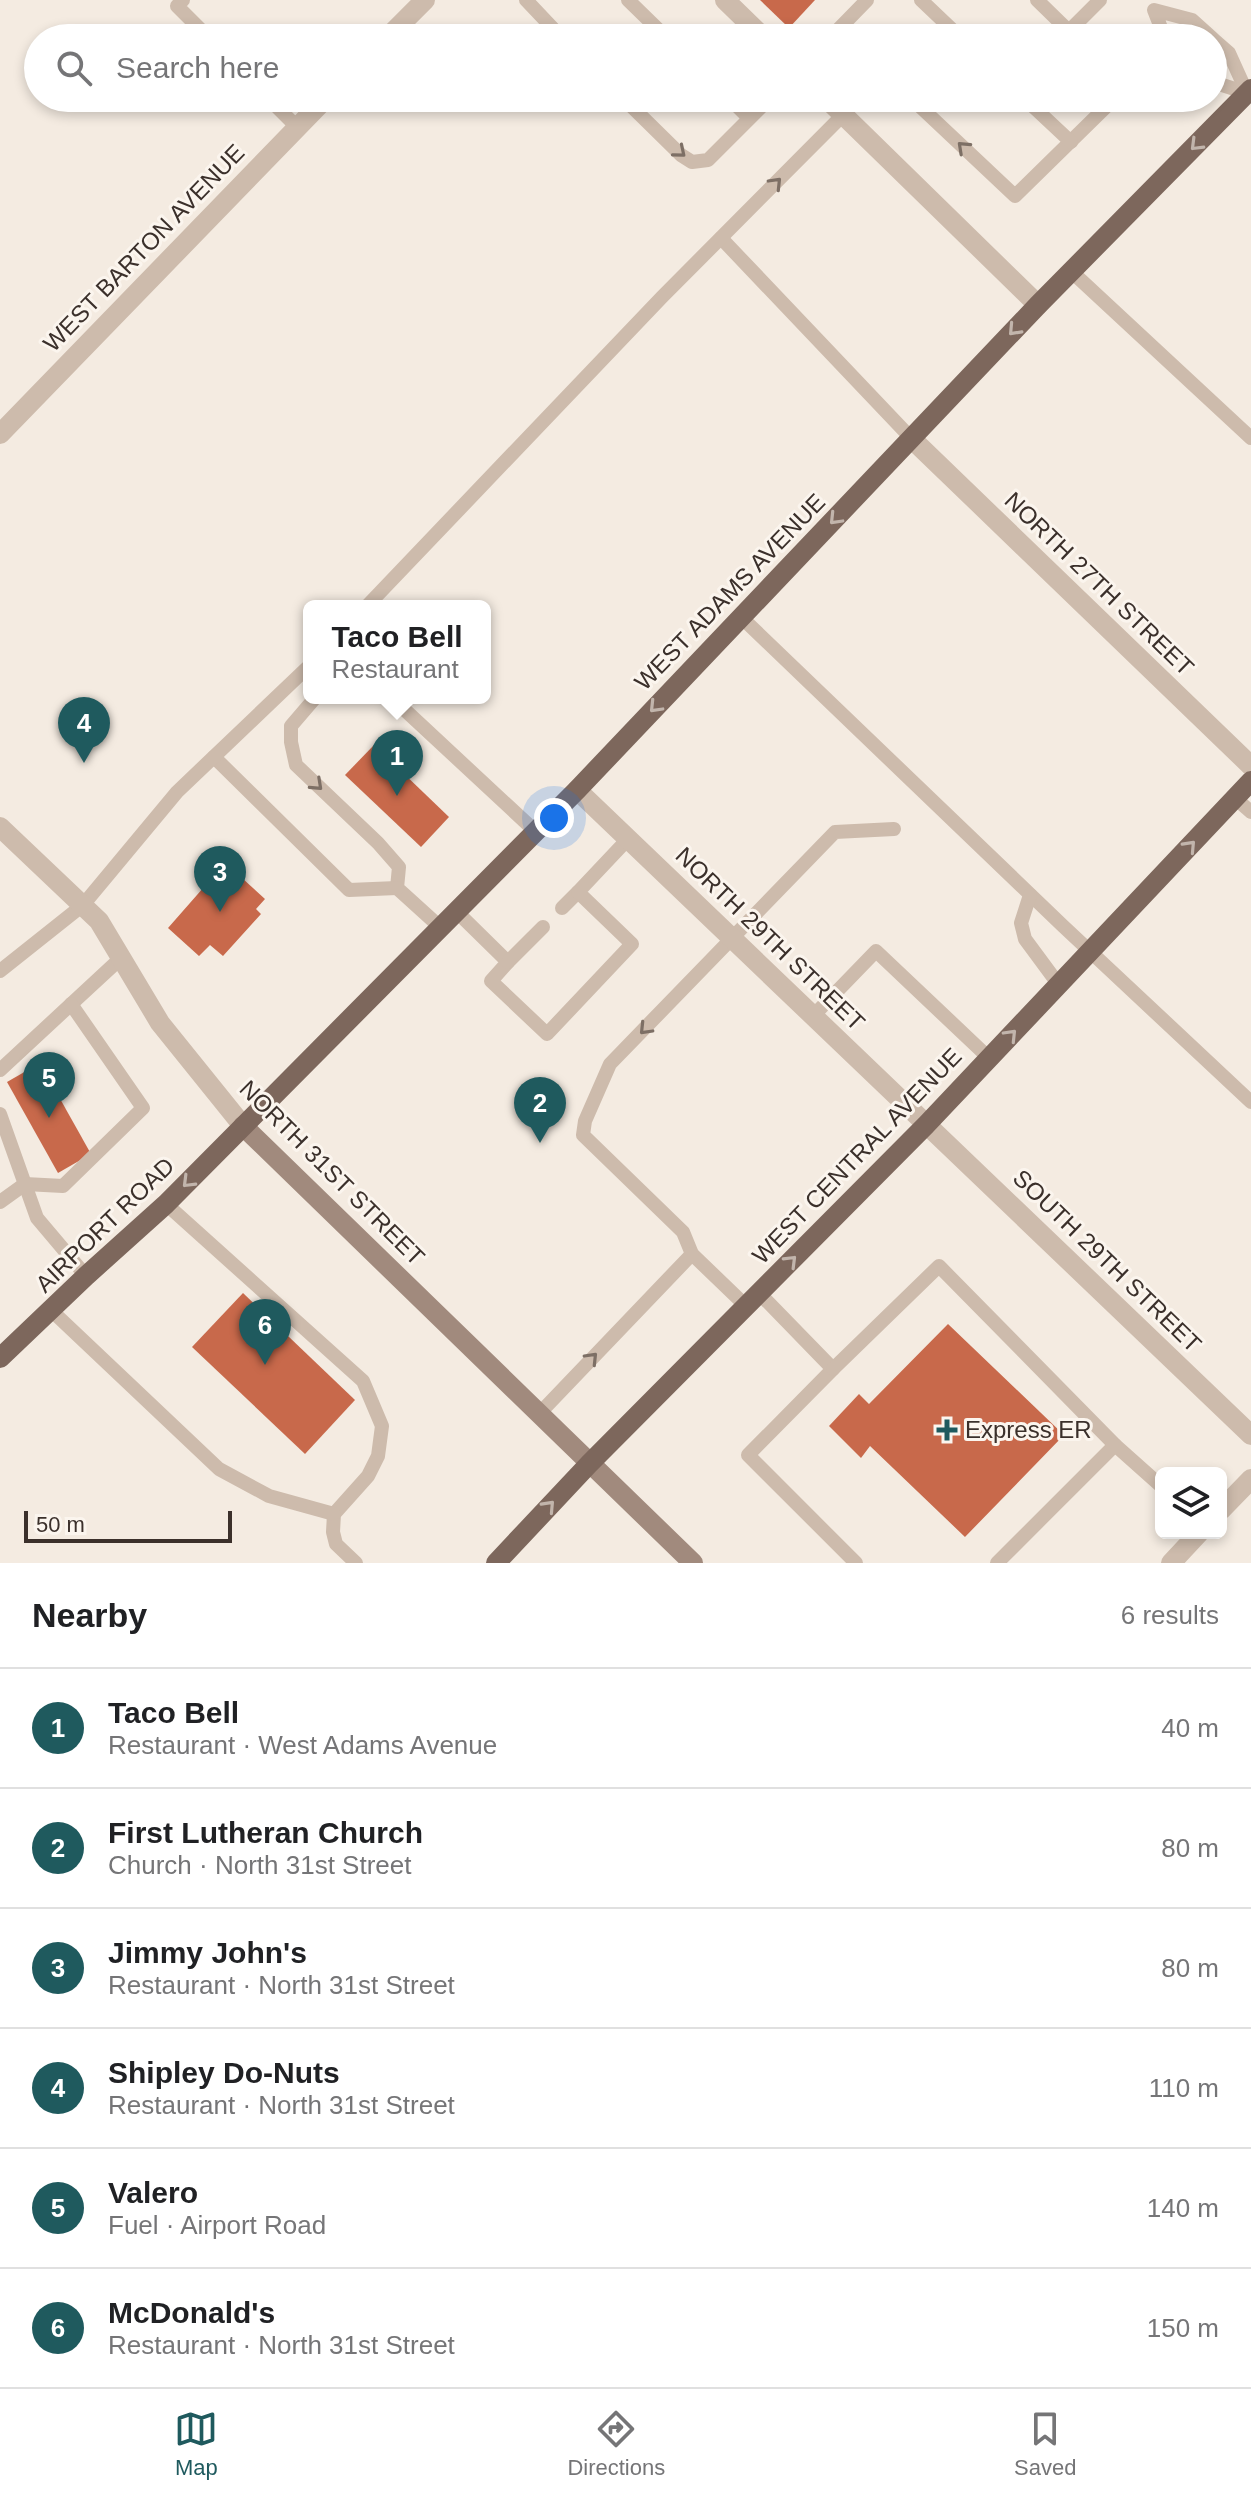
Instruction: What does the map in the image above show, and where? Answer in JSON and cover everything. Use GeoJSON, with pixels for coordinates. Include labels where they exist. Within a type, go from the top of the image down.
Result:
{"type":"FeatureCollection","features":[{"type":"Feature","properties":{"kind":"main road","name":"WEST ADAMS AVENUE"},"geometry":{"type":"LineString","coordinates":[[243,1126],[577,790],[1038,305],[1250,93]]}},
{"type":"Feature","properties":{"kind":"main road","name":"WEST CENTRAL AVENUE"},"geometry":{"type":"LineString","coordinates":[[496,1563],[589,1464],[926,1125],[1251,781]]}},
{"type":"Feature","properties":{"kind":"main road","name":"AIRPORT ROAD"},"geometry":{"type":"LineString","coordinates":[[0,1358],[166,1204],[243,1126]]}},
{"type":"Feature","properties":{"kind":"main road","name":"NORTH 31ST STREET"},"geometry":{"type":"LineString","coordinates":[[243,1126],[691,1562]]}},
{"type":"Feature","properties":{"kind":"street"},"geometry":{"type":"LineString","coordinates":[[401,24],[425,0]]}},
{"type":"Feature","properties":{"kind":"street"},"geometry":{"type":"LineString","coordinates":[[725,0],[750,24]]}},
{"type":"Feature","properties":{"kind":"street","name":"WEST BARTON AVENUE"},"geometry":{"type":"LineString","coordinates":[[1,431],[312,112]]}},
{"type":"Feature","properties":{"kind":"street"},"geometry":{"type":"LineString","coordinates":[[840,112],[1038,305]]}},
{"type":"Feature","properties":{"kind":"street","name":"NORTH 27TH STREET"},"geometry":{"type":"LineString","coordinates":[[912,439],[1251,766]]}},
{"type":"Feature","properties":{"kind":"street","name":"NORTH 29TH STREET"},"geometry":{"type":"LineString","coordinates":[[577,790],[926,1125]]}},
{"type":"Feature","properties":{"kind":"street","name":"NORTH 31ST STREET"},"geometry":{"type":"LineString","coordinates":[[0,827],[99,921],[160,1023],[243,1126]]}},
{"type":"Feature","properties":{"kind":"street","name":"SOUTH 29TH STREET"},"geometry":{"type":"LineString","coordinates":[[926,1125],[1251,1435]]}},
{"type":"Feature","properties":{"kind":"street"},"geometry":{"type":"LineString","coordinates":[[1227,1504],[1251,1479]]}},
{"type":"Feature","properties":{"kind":"street"},"geometry":{"type":"LineString","coordinates":[[1171,1563],[1193,1539]]}},
{"type":"Feature","properties":{"kind":"lane"},"geometry":{"type":"LineString","coordinates":[[526,0],[549,24]]}},
{"type":"Feature","properties":{"kind":"lane"},"geometry":{"type":"LineString","coordinates":[[628,0],[653,24]]}},
{"type":"Feature","properties":{"kind":"lane"},"geometry":{"type":"LineString","coordinates":[[848,24],[867,0]]}},
{"type":"Feature","properties":{"kind":"lane"},"geometry":{"type":"LineString","coordinates":[[921,0],[946,24]]}},
{"type":"Feature","properties":{"kind":"lane"},"geometry":{"type":"LineString","coordinates":[[1037,0],[1061,24]]}},
{"type":"Feature","properties":{"kind":"lane"},"geometry":{"type":"LineString","coordinates":[[1081,24],[1100,0]]}},
{"type":"Feature","properties":{"kind":"lane"},"geometry":{"type":"LineString","coordinates":[[177,2],[197,24]]}},
{"type":"Feature","properties":{"kind":"lane"},"geometry":{"type":"LineString","coordinates":[[1149,5],[1158,24]]}},
{"type":"Feature","properties":{"kind":"lane"},"geometry":{"type":"LineString","coordinates":[[1149,5],[1197,24]]}},
{"type":"Feature","properties":{"kind":"lane"},"geometry":{"type":"LineString","coordinates":[[1227,51],[1250,93]]}},
{"type":"Feature","properties":{"kind":"lane"},"geometry":{"type":"LineString","coordinates":[[1227,86],[1250,93]]}},
{"type":"Feature","properties":{"kind":"lane"},"geometry":{"type":"LineString","coordinates":[[282,112],[297,127]]}},
{"type":"Feature","properties":{"kind":"lane"},"geometry":{"type":"LineString","coordinates":[[637,112],[692,162],[708,160],[755,112]]}},
{"type":"Feature","properties":{"kind":"lane"},"geometry":{"type":"LineString","coordinates":[[743,112],[749,118]]}},
{"type":"Feature","properties":{"kind":"lane"},"geometry":{"type":"LineString","coordinates":[[926,112],[1015,196],[1101,112]]}},
{"type":"Feature","properties":{"kind":"lane"},"geometry":{"type":"LineString","coordinates":[[1039,112],[1071,142]]}},
{"type":"Feature","properties":{"kind":"lane"},"geometry":{"type":"LineString","coordinates":[[373,600],[843,115]]}},
{"type":"Feature","properties":{"kind":"lane"},"geometry":{"type":"LineString","coordinates":[[721,238],[912,439]]}},
{"type":"Feature","properties":{"kind":"lane"},"geometry":{"type":"LineString","coordinates":[[1071,271],[1251,438]]}},
{"type":"Feature","properties":{"kind":"lane"},"geometry":{"type":"LineString","coordinates":[[741,617],[1251,1102]]}},
{"type":"Feature","properties":{"kind":"lane"},"geometry":{"type":"LineString","coordinates":[[1,968],[83,905],[177,792],[303,672]]}},
{"type":"Feature","properties":{"kind":"lane"},"geometry":{"type":"LineString","coordinates":[[310,704],[291,726],[296,765],[399,867],[397,888]]}},
{"type":"Feature","properties":{"kind":"lane"},"geometry":{"type":"LineString","coordinates":[[398,704],[535,831]]}},
{"type":"Feature","properties":{"kind":"lane"},"geometry":{"type":"LineString","coordinates":[[214,757],[349,890],[397,888],[440,927]]}},
{"type":"Feature","properties":{"kind":"lane"},"geometry":{"type":"LineString","coordinates":[[1235,798],[1251,812]]}},
{"type":"Feature","properties":{"kind":"lane"},"geometry":{"type":"LineString","coordinates":[[833,1369],[753,1300],[692,1254],[683,1232],[583,1135],[585,1121],[610,1064],[835,832],[894,829]]}},
{"type":"Feature","properties":{"kind":"lane"},"geometry":{"type":"LineString","coordinates":[[562,908],[628,839]]}},
{"type":"Feature","properties":{"kind":"lane"},"geometry":{"type":"LineString","coordinates":[[543,927],[491,981],[547,1034],[632,944],[578,892]]}},
{"type":"Feature","properties":{"kind":"lane"},"geometry":{"type":"LineString","coordinates":[[1030,895],[1021,923],[1025,939],[1059,985]]}},
{"type":"Feature","properties":{"kind":"lane"},"geometry":{"type":"LineString","coordinates":[[456,911],[508,962]]}},
{"type":"Feature","properties":{"kind":"lane"},"geometry":{"type":"LineString","coordinates":[[813,1016],[876,951],[989,1058]]}},
{"type":"Feature","properties":{"kind":"lane"},"geometry":{"type":"LineString","coordinates":[[0,1070],[121,958]]}},
{"type":"Feature","properties":{"kind":"lane"},"geometry":{"type":"LineString","coordinates":[[0,1202],[25,1184],[63,1186],[143,1108],[71,1004]]}},
{"type":"Feature","properties":{"kind":"lane"},"geometry":{"type":"LineString","coordinates":[[0,1114],[37,1218],[86,1276]]}},
{"type":"Feature","properties":{"kind":"lane"},"geometry":{"type":"LineString","coordinates":[[166,1204],[363,1381],[382,1426],[378,1456],[368,1476],[334,1514],[333,1532],[336,1544],[356,1563]]}},
{"type":"Feature","properties":{"kind":"lane"},"geometry":{"type":"LineString","coordinates":[[538,1415],[692,1254]]}},
{"type":"Feature","properties":{"kind":"lane"},"geometry":{"type":"LineString","coordinates":[[856,1563],[748,1455],[939,1266],[1115,1445],[1155,1481]]}},
{"type":"Feature","properties":{"kind":"lane"},"geometry":{"type":"LineString","coordinates":[[52,1311],[219,1469],[269,1496],[334,1514]]}},
{"type":"Feature","properties":{"kind":"lane"},"geometry":{"type":"LineString","coordinates":[[997,1563],[1115,1445]]}},
{"type":"Feature","properties":{"kind":"building"},"geometry":{"type":"Polygon","coordinates":[[[760,0],[815,0],[793,24],[785,24],[760,0]]]}},
{"type":"Feature","properties":{"kind":"building"},"geometry":{"type":"Polygon","coordinates":[[[374,745],[449,817],[421,847],[345,775],[374,745]]]}},
{"type":"Feature","properties":{"kind":"building"},"geometry":{"type":"Polygon","coordinates":[[[231,868],[265,899],[256,909],[261,914],[223,956],[210,945],[199,956],[168,928],[204,887],[208,894],[231,868]]]}},
{"type":"Feature","properties":{"kind":"building"},"geometry":{"type":"Polygon","coordinates":[[[40,1063],[91,1154],[58,1173],[7,1082],[40,1063]]]}},
{"type":"Feature","properties":{"kind":"building"},"geometry":{"type":"Polygon","coordinates":[[[243,1293],[355,1400],[305,1454],[192,1347],[243,1293]]]}},
{"type":"Feature","properties":{"kind":"building","name":"Express ER"},"geometry":{"type":"Polygon","coordinates":[[[948,1324],[1064,1435],[965,1537],[870,1446],[861,1458],[829,1426],[859,1394],[869,1404],[948,1324]]]}},
{"type":"Feature","properties":{"kind":"place","name":"Shipley Do-Nuts"},"geometry":{"type":"Point","coordinates":[84,763]}},
{"type":"Feature","properties":{"kind":"place","name":"Taco Bell"},"geometry":{"type":"Point","coordinates":[397,796]}},
{"type":"Feature","properties":{"kind":"place","name":"Jimmy John's"},"geometry":{"type":"Point","coordinates":[220,912]}},
{"type":"Feature","properties":{"kind":"place","name":"Valero"},"geometry":{"type":"Point","coordinates":[49,1118]}},
{"type":"Feature","properties":{"kind":"place","name":"First Lutheran Church"},"geometry":{"type":"Point","coordinates":[540,1143]}},
{"type":"Feature","properties":{"kind":"place","name":"McDonald's"},"geometry":{"type":"Point","coordinates":[265,1365]}},
{"type":"Feature","properties":{"kind":"place","name":"Express ER"},"geometry":{"type":"Point","coordinates":[947,1430]}}]}
